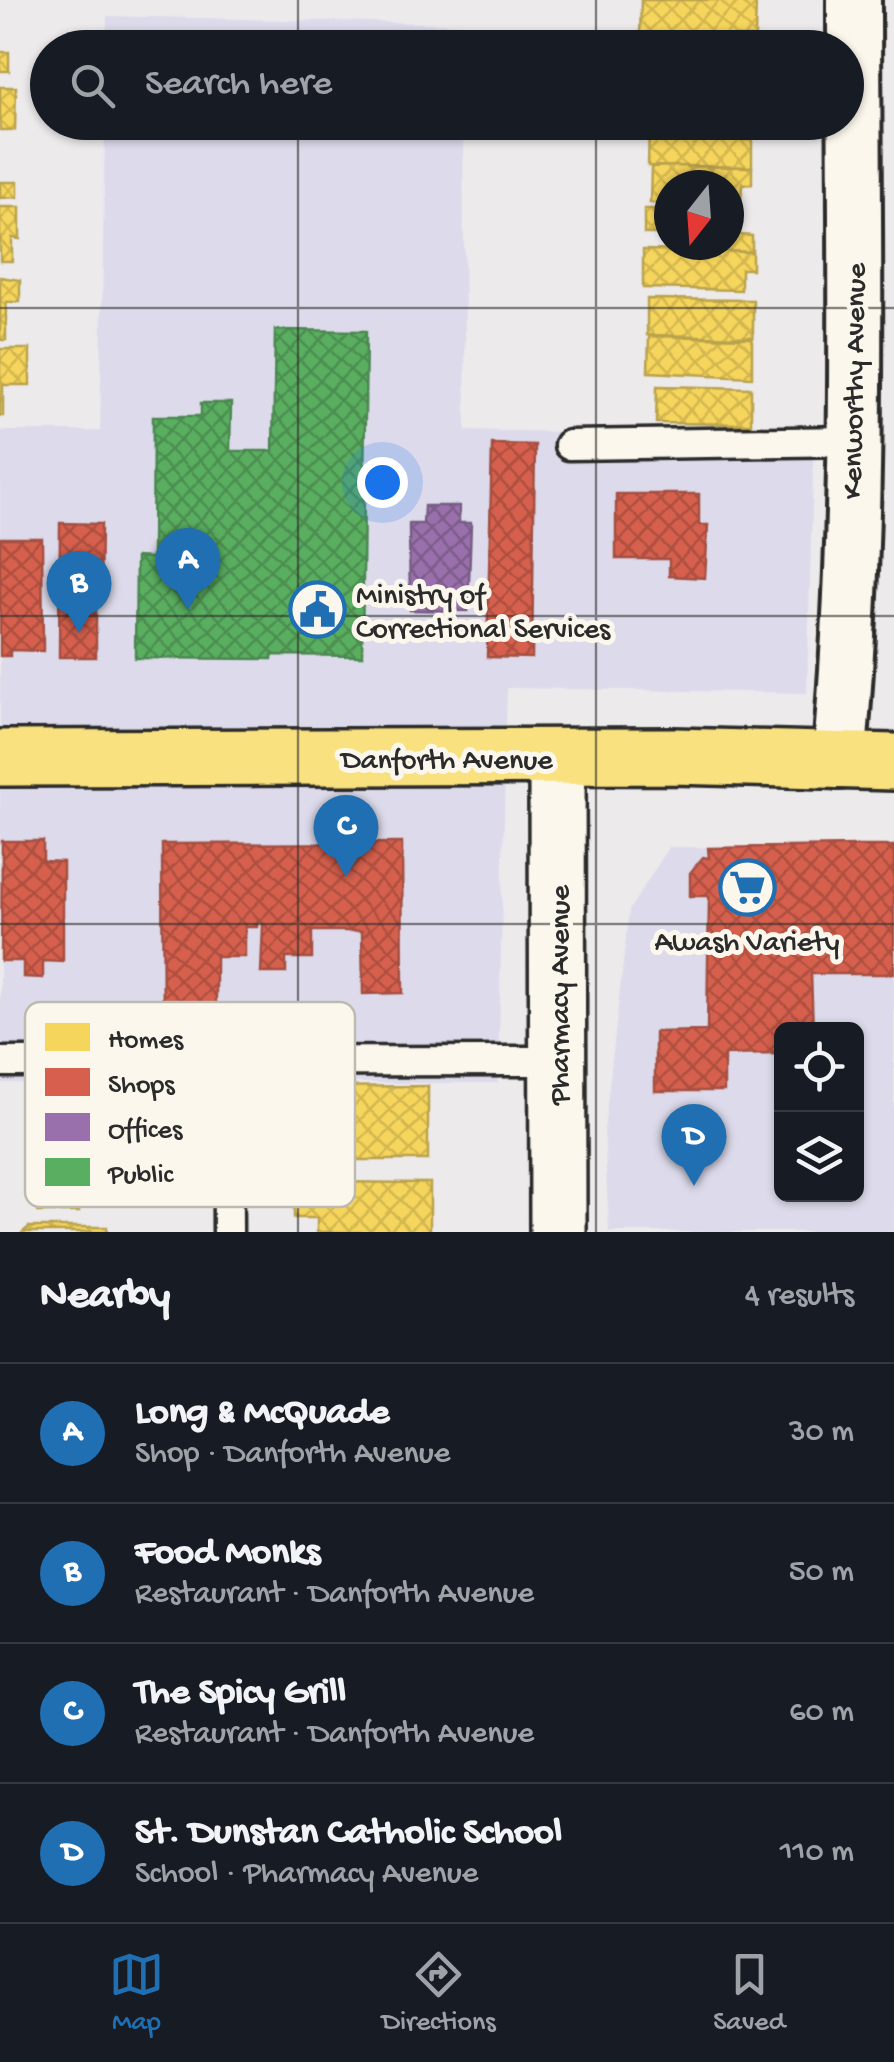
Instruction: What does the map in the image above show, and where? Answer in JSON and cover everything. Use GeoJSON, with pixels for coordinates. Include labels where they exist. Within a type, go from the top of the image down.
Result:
{"type":"FeatureCollection","features":[{"type":"Feature","properties":{"kind":"main road","name":"Danforth Avenue"},"geometry":{"type":"LineString","coordinates":[[0,758],[674,756],[894,762]]}},
{"type":"Feature","properties":{"kind":"street","name":"Kenworthy Avenue"},"geometry":{"type":"LineString","coordinates":[[854,0],[854,30]]}},
{"type":"Feature","properties":{"kind":"street","name":"Kenworthy Avenue"},"geometry":{"type":"LineString","coordinates":[[840,762],[853,441],[854,140]]}},
{"type":"Feature","properties":{"kind":"street","name":"Pharmacy Avenue"},"geometry":{"type":"LineString","coordinates":[[558,757],[558,1232]]}},
{"type":"Feature","properties":{"kind":"lane"},"geometry":{"type":"LineString","coordinates":[[568,445],[853,441]]}},
{"type":"Feature","properties":{"kind":"lane"},"geometry":{"type":"LineString","coordinates":[[355,1062],[557,1061]]}},
{"type":"Feature","properties":{"kind":"lane"},"geometry":{"type":"LineString","coordinates":[[228,1207],[228,1232]]}},
{"type":"Feature","properties":{"kind":"shaded area"},"geometry":{"type":"Polygon","coordinates":[[[107,16],[462,24],[462,30],[107,30],[107,16]]]}},
{"type":"Feature","properties":{"kind":"shaded area"},"geometry":{"type":"Polygon","coordinates":[[[105,140],[463,140],[466,430],[814,437],[807,693],[507,688],[498,1083],[355,1083],[355,1002],[25,1002],[25,1083],[0,1083],[0,431],[100,431],[105,140]]]}},
{"type":"Feature","properties":{"kind":"shaded area"},"geometry":{"type":"Polygon","coordinates":[[[669,847],[894,849],[894,1232],[609,1232],[604,1130],[629,910],[669,847]]]}},
{"type":"Feature","properties":{"kind":"building: Homes"},"geometry":{"type":"Polygon","coordinates":[[[641,0],[756,0],[755,30],[640,30],[641,0]]]}},
{"type":"Feature","properties":{"kind":"building: Homes"},"geometry":{"type":"Polygon","coordinates":[[[0,52],[9,52],[9,71],[0,71],[0,52]]]}},
{"type":"Feature","properties":{"kind":"building: Homes"},"geometry":{"type":"Polygon","coordinates":[[[0,87],[16,87],[15,130],[0,130],[0,87]]]}},
{"type":"Feature","properties":{"kind":"building: Homes"},"geometry":{"type":"Polygon","coordinates":[[[649,140],[752,140],[752,167],[648,166],[649,140]]]}},
{"type":"Feature","properties":{"kind":"building: Homes"},"geometry":{"type":"Polygon","coordinates":[[[651,167],[752,167],[752,184],[744,184],[744,170],[654,170],[654,203],[650,203],[651,167]]]}},
{"type":"Feature","properties":{"kind":"building: Homes"},"geometry":{"type":"Polygon","coordinates":[[[0,182],[18,182],[18,197],[0,198],[0,182]]]}},
{"type":"Feature","properties":{"kind":"building: Homes"},"geometry":{"type":"Polygon","coordinates":[[[0,207],[20,207],[20,239],[12,238],[12,261],[0,261],[0,207]]]}},
{"type":"Feature","properties":{"kind":"building: Homes"},"geometry":{"type":"Polygon","coordinates":[[[644,209],[654,209],[654,234],[644,234],[644,209]]]}},
{"type":"Feature","properties":{"kind":"building: Homes"},"geometry":{"type":"Polygon","coordinates":[[[744,235],[752,236],[752,252],[744,252],[744,235]]]}},
{"type":"Feature","properties":{"kind":"building: Homes"},"geometry":{"type":"Polygon","coordinates":[[[643,250],[654,250],[654,260],[744,260],[744,252],[752,252],[752,269],[741,269],[741,290],[643,288],[643,250]]]}},
{"type":"Feature","properties":{"kind":"building: Homes"},"geometry":{"type":"Polygon","coordinates":[[[0,277],[20,280],[20,302],[6,302],[6,340],[0,340],[0,277]]]}},
{"type":"Feature","properties":{"kind":"building: Homes"},"geometry":{"type":"Polygon","coordinates":[[[647,299],[753,300],[753,337],[647,335],[647,299]]]}},
{"type":"Feature","properties":{"kind":"building: Homes"},"geometry":{"type":"Polygon","coordinates":[[[649,336],[752,338],[752,377],[648,372],[649,336]]]}},
{"type":"Feature","properties":{"kind":"building: Homes"},"geometry":{"type":"Polygon","coordinates":[[[0,349],[30,349],[30,385],[3,385],[3,416],[0,416],[0,349]]]}},
{"type":"Feature","properties":{"kind":"building: Homes"},"geometry":{"type":"Polygon","coordinates":[[[657,386],[751,388],[751,424],[656,423],[657,386]]]}},
{"type":"Feature","properties":{"kind":"building: Homes"},"geometry":{"type":"Polygon","coordinates":[[[428,1086],[428,1160],[355,1160],[355,1087],[428,1086]]]}},
{"type":"Feature","properties":{"kind":"building: Homes"},"geometry":{"type":"Polygon","coordinates":[[[355,1182],[430,1183],[430,1232],[317,1232],[317,1218],[294,1218],[294,1207],[355,1207],[355,1182]]]}},
{"type":"Feature","properties":{"kind":"building: Homes"},"geometry":{"type":"Polygon","coordinates":[[[38,1207],[79,1207],[79,1212],[38,1212],[38,1207]]]}},
{"type":"Feature","properties":{"kind":"building: Homes"},"geometry":{"type":"Polygon","coordinates":[[[29,1227],[107,1227],[107,1232],[23,1232],[29,1227]]]}},
{"type":"Feature","properties":{"kind":"building: Shops"},"geometry":{"type":"Polygon","coordinates":[[[492,444],[535,445],[532,658],[487,657],[492,444]]]}},
{"type":"Feature","properties":{"kind":"building: Shops"},"geometry":{"type":"Polygon","coordinates":[[[616,494],[699,494],[699,525],[708,525],[705,578],[669,576],[669,559],[616,559],[616,494]]]}},
{"type":"Feature","properties":{"kind":"building: Shops"},"geometry":{"type":"Polygon","coordinates":[[[60,523],[101,524],[96,657],[59,657],[60,523]]]}},
{"type":"Feature","properties":{"kind":"building: Shops"},"geometry":{"type":"Polygon","coordinates":[[[0,538],[42,538],[43,651],[10,650],[10,656],[0,656],[0,538]]]}},
{"type":"Feature","properties":{"kind":"building: Shops"},"geometry":{"type":"Polygon","coordinates":[[[2,841],[43,841],[43,861],[63,862],[63,962],[43,961],[43,978],[23,977],[23,961],[1,961],[2,841]]]}},
{"type":"Feature","properties":{"kind":"building: Shops"},"geometry":{"type":"Polygon","coordinates":[[[402,843],[403,993],[363,994],[362,931],[312,931],[312,958],[286,958],[286,973],[261,973],[263,925],[258,920],[257,927],[245,927],[245,957],[217,957],[216,953],[216,1002],[163,1002],[162,844],[402,843]]]}},
{"type":"Feature","properties":{"kind":"building: Shops"},"geometry":{"type":"Polygon","coordinates":[[[894,846],[894,974],[811,974],[813,1022],[774,1022],[774,1054],[724,1055],[724,1091],[655,1091],[655,1032],[707,1031],[709,896],[690,896],[690,873],[703,857],[709,858],[708,848],[894,846]]]}},
{"type":"Feature","properties":{"kind":"building: Offices"},"geometry":{"type":"Polygon","coordinates":[[[424,506],[459,506],[459,523],[471,523],[468,611],[410,610],[409,524],[423,524],[424,506]]]}},
{"type":"Feature","properties":{"kind":"building: Public"},"geometry":{"type":"Polygon","coordinates":[[[275,330],[366,331],[362,656],[135,658],[136,557],[152,558],[153,416],[201,416],[201,403],[231,403],[230,451],[273,451],[275,330]]]}},
{"type":"Feature","properties":{"kind":"place","name":"Long & McQuade"},"geometry":{"type":"Point","coordinates":[188,610]}},
{"type":"Feature","properties":{"kind":"place","name":"Ministry of Correctional Services"},"geometry":{"type":"Point","coordinates":[317,610]}},
{"type":"Feature","properties":{"kind":"place","name":"Food Monks"},"geometry":{"type":"Point","coordinates":[79,633]}},
{"type":"Feature","properties":{"kind":"place","name":"The Spicy Grill"},"geometry":{"type":"Point","coordinates":[346,877]}},
{"type":"Feature","properties":{"kind":"place","name":"Awash Variety"},"geometry":{"type":"Point","coordinates":[747,887]}},
{"type":"Feature","properties":{"kind":"place","name":"St. Dunstan Catholic School"},"geometry":{"type":"Point","coordinates":[694,1186]}}]}
